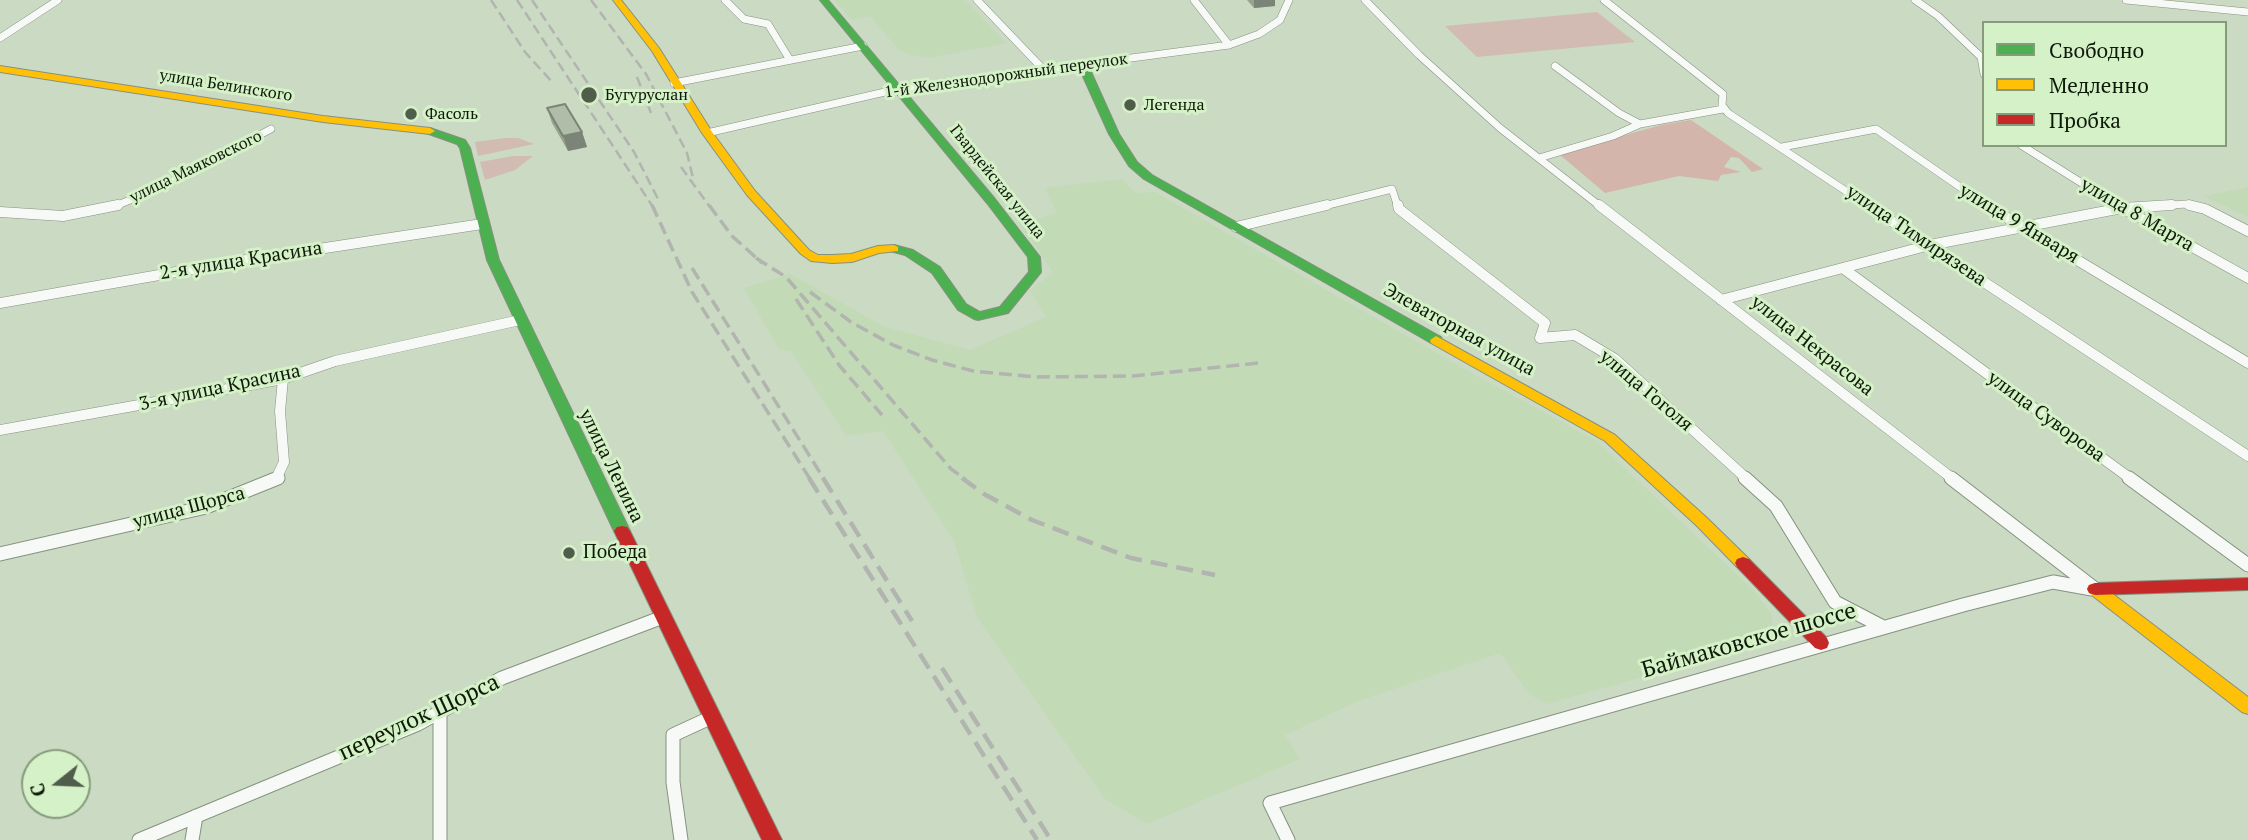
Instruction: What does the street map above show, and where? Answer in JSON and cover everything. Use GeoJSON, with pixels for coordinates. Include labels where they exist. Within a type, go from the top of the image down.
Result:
{"type":"FeatureCollection","features":[{"type":"Feature","properties":{"kind":"street"},"geometry":{"type":"LineString","coordinates":[[0,38],[58,0]]}},
{"type":"Feature","properties":{"kind":"street"},"geometry":{"type":"LineString","coordinates":[[617,0],[656,50],[707,133]]}},
{"type":"Feature","properties":{"kind":"street"},"geometry":{"type":"LineString","coordinates":[[725,0],[744,19],[768,24],[790,60]]}},
{"type":"Feature","properties":{"kind":"street","name":"Гвардейская улица"},"geometry":{"type":"LineString","coordinates":[[707,133],[751,193],[805,252],[815,258],[852,258],[878,250],[897,249],[909,252],[936,270],[954,298],[978,316],[1004,310],[1035,272],[1034,257],[824,0]]}},
{"type":"Feature","properties":{"kind":"street"},"geometry":{"type":"LineString","coordinates":[[977,0],[1042,68]]}},
{"type":"Feature","properties":{"kind":"street"},"geometry":{"type":"LineString","coordinates":[[1194,0],[1229,45]]}},
{"type":"Feature","properties":{"kind":"street","name":"1-й Железнодорожный переулок"},"geometry":{"type":"LineString","coordinates":[[707,133],[898,89],[1229,45],[1259,34],[1279,20],[1289,0]]}},
{"type":"Feature","properties":{"kind":"street","name":"улица Некрасова"},"geometry":{"type":"LineString","coordinates":[[1364,0],[1458,91],[1539,158],[2248,707]]}},
{"type":"Feature","properties":{"kind":"street","name":"улица Тимирязева"},"geometry":{"type":"LineString","coordinates":[[1604,0],[1723,94],[1723,109],[2248,456]]}},
{"type":"Feature","properties":{"kind":"street"},"geometry":{"type":"LineString","coordinates":[[1915,0],[1938,16],[1981,57],[1982,63]]}},
{"type":"Feature","properties":{"kind":"street"},"geometry":{"type":"LineString","coordinates":[[2126,0],[2248,12]]}},
{"type":"Feature","properties":{"kind":"street"},"geometry":{"type":"LineString","coordinates":[[674,83],[863,46]]}},
{"type":"Feature","properties":{"kind":"street","name":"Элеваторная улица"},"geometry":{"type":"LineString","coordinates":[[1082,63],[1114,134],[1133,164],[1149,177],[1610,438],[1702,522],[1821,643]]}},
{"type":"Feature","properties":{"kind":"street"},"geometry":{"type":"LineString","coordinates":[[1555,66],[1619,113],[1640,124]]}},
{"type":"Feature","properties":{"kind":"street","name":"улица Белинского"},"geometry":{"type":"LineString","coordinates":[[0,69],[447,135]]}},
{"type":"Feature","properties":{"kind":"street"},"geometry":{"type":"LineString","coordinates":[[1539,158],[1613,136],[1640,124],[1723,109]]}},
{"type":"Feature","properties":{"kind":"street","name":"улица Маяковского"},"geometry":{"type":"LineString","coordinates":[[0,212],[80,215],[110,208],[159,187],[271,129]]}},
{"type":"Feature","properties":{"kind":"street","name":"улица 9 Января"},"geometry":{"type":"LineString","coordinates":[[1782,147],[1876,129],[1908,148],[1941,177],[2248,363]]}},
{"type":"Feature","properties":{"kind":"street","name":"улица Ленина"},"geometry":{"type":"LineString","coordinates":[[447,135],[456,138],[465,148],[482,223],[494,260],[520,320],[772,840]]}},
{"type":"Feature","properties":{"kind":"street","name":"улица 8 Марта"},"geometry":{"type":"LineString","coordinates":[[2024,148],[2122,208],[2248,278]]}},
{"type":"Feature","properties":{"kind":"street","name":"улица Гоголя"},"geometry":{"type":"LineString","coordinates":[[1236,227],[1392,189],[1399,209],[1545,323],[1540,338],[1575,335],[1615,359],[1776,506],[1835,602],[1883,627]]}},
{"type":"Feature","properties":{"kind":"street"},"geometry":{"type":"LineString","coordinates":[[1721,300],[1930,246],[2122,208],[2175,203],[2205,209],[2248,231]]}},
{"type":"Feature","properties":{"kind":"street","name":"2-я улица Красина"},"geometry":{"type":"LineString","coordinates":[[0,303],[214,265],[482,223]]}},
{"type":"Feature","properties":{"kind":"street","name":"улица Суворова"},"geometry":{"type":"LineString","coordinates":[[1844,270],[2248,565]]}},
{"type":"Feature","properties":{"kind":"street","name":"3-я улица Красина"},"geometry":{"type":"LineString","coordinates":[[0,430],[283,379],[335,361],[520,320]]}},
{"type":"Feature","properties":{"kind":"street","name":"улица Щорса"},"geometry":{"type":"LineString","coordinates":[[0,554],[206,507],[277,479],[284,462],[280,411],[283,379]]}},
{"type":"Feature","properties":{"kind":"street","name":"Баймаковское шоссе"},"geometry":{"type":"LineString","coordinates":[[1288,840],[1270,803],[1821,643],[2053,582],[2095,589],[2248,584]]}},
{"type":"Feature","properties":{"kind":"street","name":"переулок Щорса"},"geometry":{"type":"LineString","coordinates":[[139,840],[418,724],[502,678],[663,617]]}},
{"type":"Feature","properties":{"kind":"street"},"geometry":{"type":"LineString","coordinates":[[440,712],[440,840]]}},
{"type":"Feature","properties":{"kind":"street"},"geometry":{"type":"LineString","coordinates":[[681,840],[673,782],[673,734],[712,717]]}},
{"type":"Feature","properties":{"kind":"street"},"geometry":{"type":"LineString","coordinates":[[192,840],[196,816]]}},
{"type":"Feature","properties":{"kind":"shaded area"},"geometry":{"type":"Polygon","coordinates":[[[835,0],[965,0],[1006,43],[929,58],[912,55],[899,50],[870,16],[851,20],[835,0]]]}},
{"type":"Feature","properties":{"kind":"shaded area"},"geometry":{"type":"Polygon","coordinates":[[[1597,12],[1635,42],[1477,57],[1445,26],[1597,12]]]}},
{"type":"Feature","properties":{"kind":"shaded area"},"geometry":{"type":"Polygon","coordinates":[[[1691,120],[1763,169],[1752,172],[1739,158],[1731,157],[1724,167],[1741,172],[1721,175],[1718,181],[1679,176],[1605,193],[1559,154],[1661,125],[1691,120]]]}},
{"type":"Feature","properties":{"kind":"shaded area"},"geometry":{"type":"Polygon","coordinates":[[[518,138],[534,144],[478,156],[475,142],[518,138]]]}},
{"type":"Feature","properties":{"kind":"shaded area"},"geometry":{"type":"Polygon","coordinates":[[[513,156],[533,156],[515,170],[485,180],[480,162],[513,156]]]}},
{"type":"Feature","properties":{"kind":"shaded area"},"geometry":{"type":"Polygon","coordinates":[[[1122,179],[1135,193],[1155,192],[1596,441],[1755,592],[1772,615],[1772,641],[1546,704],[1530,694],[1500,653],[1358,701],[1285,735],[1300,759],[1147,824],[1105,799],[977,617],[954,541],[883,431],[846,436],[791,351],[779,349],[744,288],[790,274],[885,327],[970,350],[1046,317],[1030,291],[1053,272],[1020,224],[1057,213],[1045,188],[1122,179]]]}},
{"type":"Feature","properties":{"kind":"shaded area"},"geometry":{"type":"Polygon","coordinates":[[[2248,187],[2248,217],[2204,196],[2235,190],[2248,187]]]}},
{"type":"Feature","properties":{"kind":"building"},"geometry":{"type":"Polygon","coordinates":[[[565,104],[582,132],[563,136],[547,108],[565,104]]]}},
{"type":"Feature","properties":{"kind":"railway"},"geometry":{"type":"LineString","coordinates":[[491,0],[525,52],[553,83]]}},
{"type":"Feature","properties":{"kind":"railway"},"geometry":{"type":"LineString","coordinates":[[517,0],[653,207]]}},
{"type":"Feature","properties":{"kind":"railway"},"geometry":{"type":"LineString","coordinates":[[532,0],[634,152],[658,199]]}},
{"type":"Feature","properties":{"kind":"railway"},"geometry":{"type":"LineString","coordinates":[[591,0],[646,74],[687,153],[693,178]]}},
{"type":"Feature","properties":{"kind":"railway"},"geometry":{"type":"LineString","coordinates":[[637,77],[651,113]]}},
{"type":"Feature","properties":{"kind":"railway"},"geometry":{"type":"LineString","coordinates":[[681,167],[710,207]]}},
{"type":"Feature","properties":{"kind":"railway"},"geometry":{"type":"LineString","coordinates":[[709,205],[732,236],[758,259]]}},
{"type":"Feature","properties":{"kind":"railway"},"geometry":{"type":"LineString","coordinates":[[653,207],[692,292],[810,479]]}},
{"type":"Feature","properties":{"kind":"railway"},"geometry":{"type":"LineString","coordinates":[[758,259],[786,277],[951,469],[965,479]]}},
{"type":"Feature","properties":{"kind":"railway"},"geometry":{"type":"LineString","coordinates":[[758,259],[762,263]]}},
{"type":"Feature","properties":{"kind":"railway"},"geometry":{"type":"LineString","coordinates":[[692,268],[824,479]]}},
{"type":"Feature","properties":{"kind":"railway"},"geometry":{"type":"LineString","coordinates":[[810,292],[851,322],[893,345],[932,360],[973,371],[1035,377],[1133,376],[1259,363]]}},
{"type":"Feature","properties":{"kind":"railway"},"geometry":{"type":"LineString","coordinates":[[796,299],[839,365],[882,415]]}},
{"type":"Feature","properties":{"kind":"railway"},"geometry":{"type":"LineString","coordinates":[[809,478],[1037,840]]}},
{"type":"Feature","properties":{"kind":"railway"},"geometry":{"type":"LineString","coordinates":[[823,478],[912,621]]}},
{"type":"Feature","properties":{"kind":"railway"},"geometry":{"type":"LineString","coordinates":[[962,478],[984,494],[1032,520],[1131,558],[1215,575]]}},
{"type":"Feature","properties":{"kind":"railway"},"geometry":{"type":"LineString","coordinates":[[942,668],[1051,840]]}},
{"type":"Feature","properties":{"kind":"traffic: fast"},"geometry":{"type":"LineString","coordinates":[[824,0],[991,201],[1034,257],[1035,272],[1004,310],[978,316],[962,307],[936,270],[909,252],[894,249]]}},
{"type":"Feature","properties":{"kind":"traffic: fast"},"geometry":{"type":"LineString","coordinates":[[1082,63],[1114,134],[1133,164],[1148,177],[1436,340]]}},
{"type":"Feature","properties":{"kind":"traffic: fast"},"geometry":{"type":"LineString","coordinates":[[430,131],[461,142],[465,148],[493,260],[622,531]]}},
{"type":"Feature","properties":{"kind":"traffic: slow"},"geometry":{"type":"LineString","coordinates":[[617,0],[656,50],[707,133],[751,193],[805,252],[815,258],[832,259],[852,258],[878,250],[894,249]]}},
{"type":"Feature","properties":{"kind":"traffic: slow"},"geometry":{"type":"LineString","coordinates":[[0,69],[323,119],[430,131]]}},
{"type":"Feature","properties":{"kind":"traffic: slow"},"geometry":{"type":"LineString","coordinates":[[1436,340],[1610,438],[1743,563]]}},
{"type":"Feature","properties":{"kind":"traffic: slow"},"geometry":{"type":"LineString","coordinates":[[2095,589],[2248,707]]}},
{"type":"Feature","properties":{"kind":"traffic: jam"},"geometry":{"type":"LineString","coordinates":[[622,531],[772,840]]}},
{"type":"Feature","properties":{"kind":"traffic: jam"},"geometry":{"type":"LineString","coordinates":[[1743,563],[1821,643]]}},
{"type":"Feature","properties":{"kind":"traffic: jam"},"geometry":{"type":"LineString","coordinates":[[2095,589],[2248,584]]}},
{"type":"Feature","properties":{"kind":"place","name":"Бугуруслан"},"geometry":{"type":"Point","coordinates":[589,95]}},
{"type":"Feature","properties":{"kind":"place","name":"Легенда"},"geometry":{"type":"Point","coordinates":[1130,105]}},
{"type":"Feature","properties":{"kind":"place","name":"Фасоль"},"geometry":{"type":"Point","coordinates":[411,114]}},
{"type":"Feature","properties":{"kind":"place","name":"Победа"},"geometry":{"type":"Point","coordinates":[569,553]}}]}
